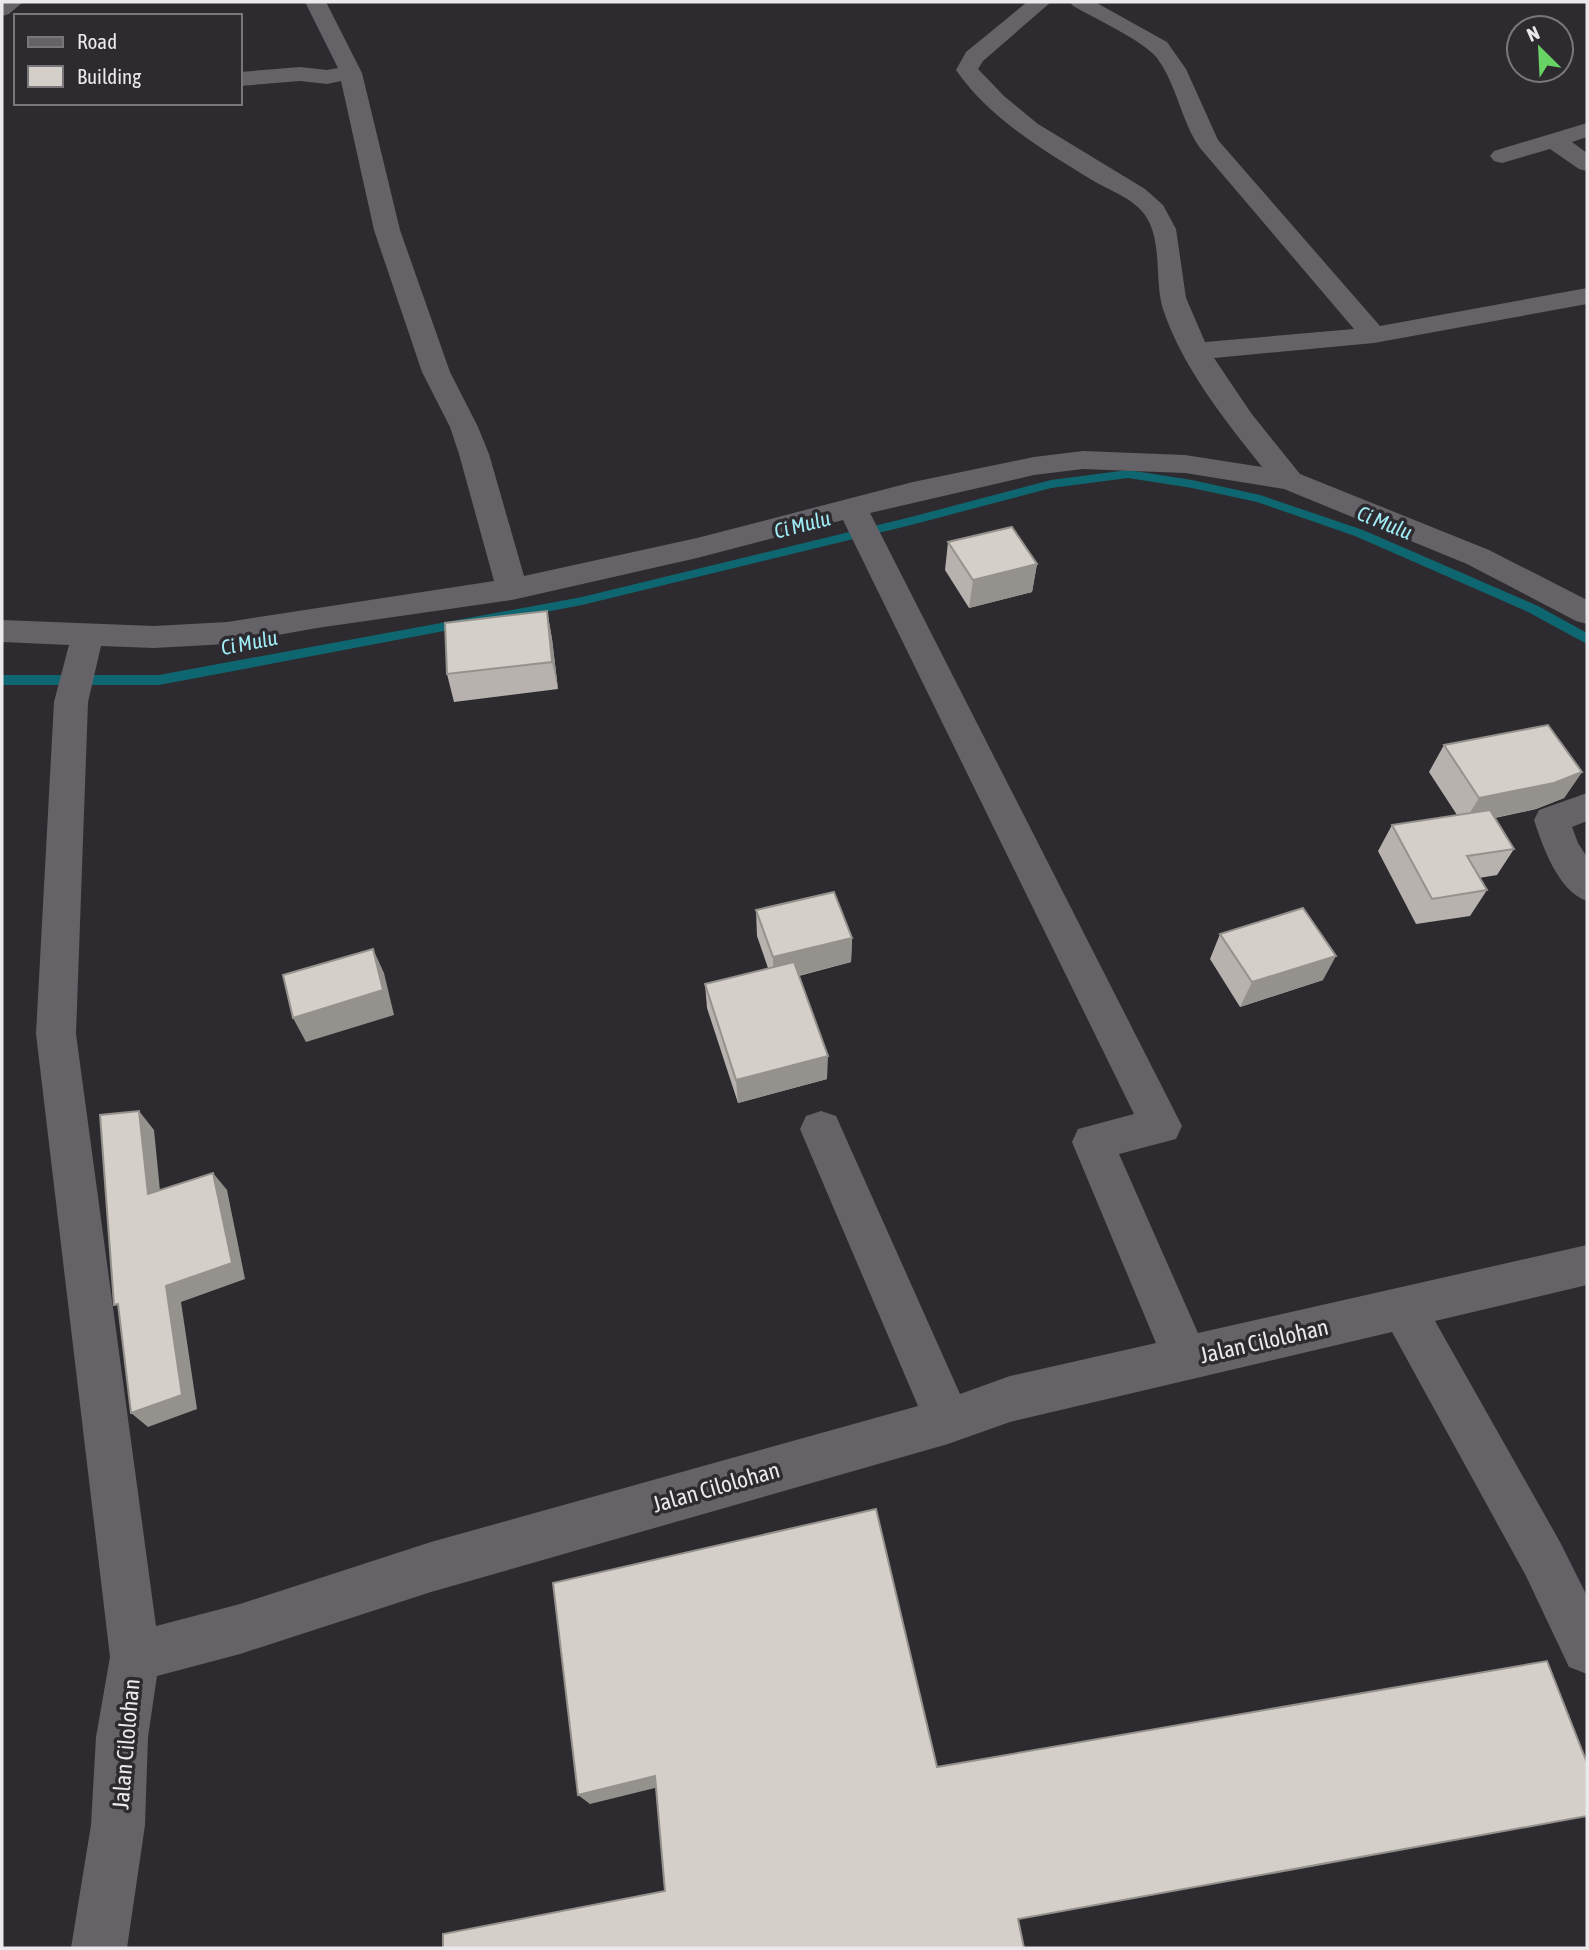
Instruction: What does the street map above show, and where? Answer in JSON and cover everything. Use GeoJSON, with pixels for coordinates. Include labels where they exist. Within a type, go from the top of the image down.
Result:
{"type":"FeatureCollection","features":[{"type":"Feature","properties":{"kind":"street"},"geometry":{"type":"LineString","coordinates":[[2,10],[12,2]]}},
{"type":"Feature","properties":{"kind":"street"},"geometry":{"type":"LineString","coordinates":[[316,2],[351,73],[387,230],[436,372],[474,454],[512,589]]}},
{"type":"Feature","properties":{"kind":"street"},"geometry":{"type":"LineString","coordinates":[[1040,2],[974,57],[967,70],[1035,133],[1140,197],[1155,211],[1166,244],[1173,299],[1196,351],[1264,454],[1290,481]]}},
{"type":"Feature","properties":{"kind":"street"},"geometry":{"type":"LineString","coordinates":[[1080,2],[1159,47],[1167,55],[1176,67],[1191,112],[1208,143],[1374,335]]}},
{"type":"Feature","properties":{"kind":"street"},"geometry":{"type":"LineString","coordinates":[[242,79],[300,74],[327,77],[351,73]]}},
{"type":"Feature","properties":{"kind":"street"},"geometry":{"type":"LineString","coordinates":[[1502,156],[1587,130]]}},
{"type":"Feature","properties":{"kind":"street"},"geometry":{"type":"LineString","coordinates":[[1555,141],[1587,164]]}},
{"type":"Feature","properties":{"kind":"street"},"geometry":{"type":"LineString","coordinates":[[1196,351],[1374,335],[1587,296]]}},
{"type":"Feature","properties":{"kind":"street"},"geometry":{"type":"LineString","coordinates":[[2,631],[155,637],[227,633],[512,589],[853,511],[1007,472],[1083,460],[1185,464],[1290,481],[1478,557],[1587,613]]}},
{"type":"Feature","properties":{"kind":"street"},"geometry":{"type":"LineString","coordinates":[[853,511],[1161,1126],[1093,1142],[1186,1359]]}},
{"type":"Feature","properties":{"kind":"street"},"geometry":{"type":"LineString","coordinates":[[88,635],[74,686],[56,1034],[135,1657]]}},
{"type":"Feature","properties":{"kind":"street"},"geometry":{"type":"LineString","coordinates":[[1587,807],[1552,820],[1561,847],[1587,886]]}},
{"type":"Feature","properties":{"kind":"street"},"geometry":{"type":"LineString","coordinates":[[821,1129],[948,1421]]}},
{"type":"Feature","properties":{"kind":"street","name":"Jalan Cilolohan"},"geometry":{"type":"LineString","coordinates":[[99,1948],[118,1825],[122,1737],[135,1657],[240,1629],[431,1567],[948,1421],[1010,1399],[1587,1265]]}},
{"type":"Feature","properties":{"kind":"street"},"geometry":{"type":"LineString","coordinates":[[1404,1309],[1543,1559],[1587,1649]]}},
{"type":"Feature","properties":{"kind":"building"},"geometry":{"type":"Polygon","coordinates":[[[1012,527],[1037,564],[973,580],[948,542],[1012,527]]]}},
{"type":"Feature","properties":{"kind":"building"},"geometry":{"type":"Polygon","coordinates":[[[547,611],[552,662],[447,674],[445,623],[547,611]]]}},
{"type":"Feature","properties":{"kind":"building"},"geometry":{"type":"Polygon","coordinates":[[[1548,725],[1582,772],[1554,783],[1479,798],[1444,745],[1548,725]]]}},
{"type":"Feature","properties":{"kind":"building"},"geometry":{"type":"Polygon","coordinates":[[[1490,810],[1514,849],[1467,856],[1487,890],[1432,899],[1392,825],[1490,810]]]}},
{"type":"Feature","properties":{"kind":"building"},"geometry":{"type":"Polygon","coordinates":[[[834,892],[852,938],[773,957],[756,910],[834,892]]]}},
{"type":"Feature","properties":{"kind":"building"},"geometry":{"type":"Polygon","coordinates":[[[1303,908],[1336,956],[1252,982],[1220,934],[1303,908]]]}},
{"type":"Feature","properties":{"kind":"building"},"geometry":{"type":"Polygon","coordinates":[[[373,949],[383,990],[293,1018],[283,975],[373,949]]]}},
{"type":"Feature","properties":{"kind":"building"},"geometry":{"type":"Polygon","coordinates":[[[794,962],[828,1056],[736,1080],[705,984],[794,962]]]}},
{"type":"Feature","properties":{"kind":"building"},"geometry":{"type":"Polygon","coordinates":[[[139,1111],[148,1194],[213,1173],[232,1263],[166,1286],[182,1395],[131,1413],[118,1304],[114,1305],[100,1115],[139,1111]]]}},
{"type":"Feature","properties":{"kind":"building"},"geometry":{"type":"Polygon","coordinates":[[[876,1509],[937,1767],[1547,1661],[1587,1763],[1587,1816],[1018,1919],[1024,1948],[443,1948],[443,1934],[665,1891],[655,1776],[578,1795],[553,1583],[876,1509]]]}},
{"type":"Feature","properties":{"kind":"waterway","name":"Ci Mulu"},"geometry":{"type":"LineString","coordinates":[[2,680],[159,680],[582,601],[1051,484],[1128,474],[1260,499],[1359,533],[1533,609],[1587,639]]}}]}
